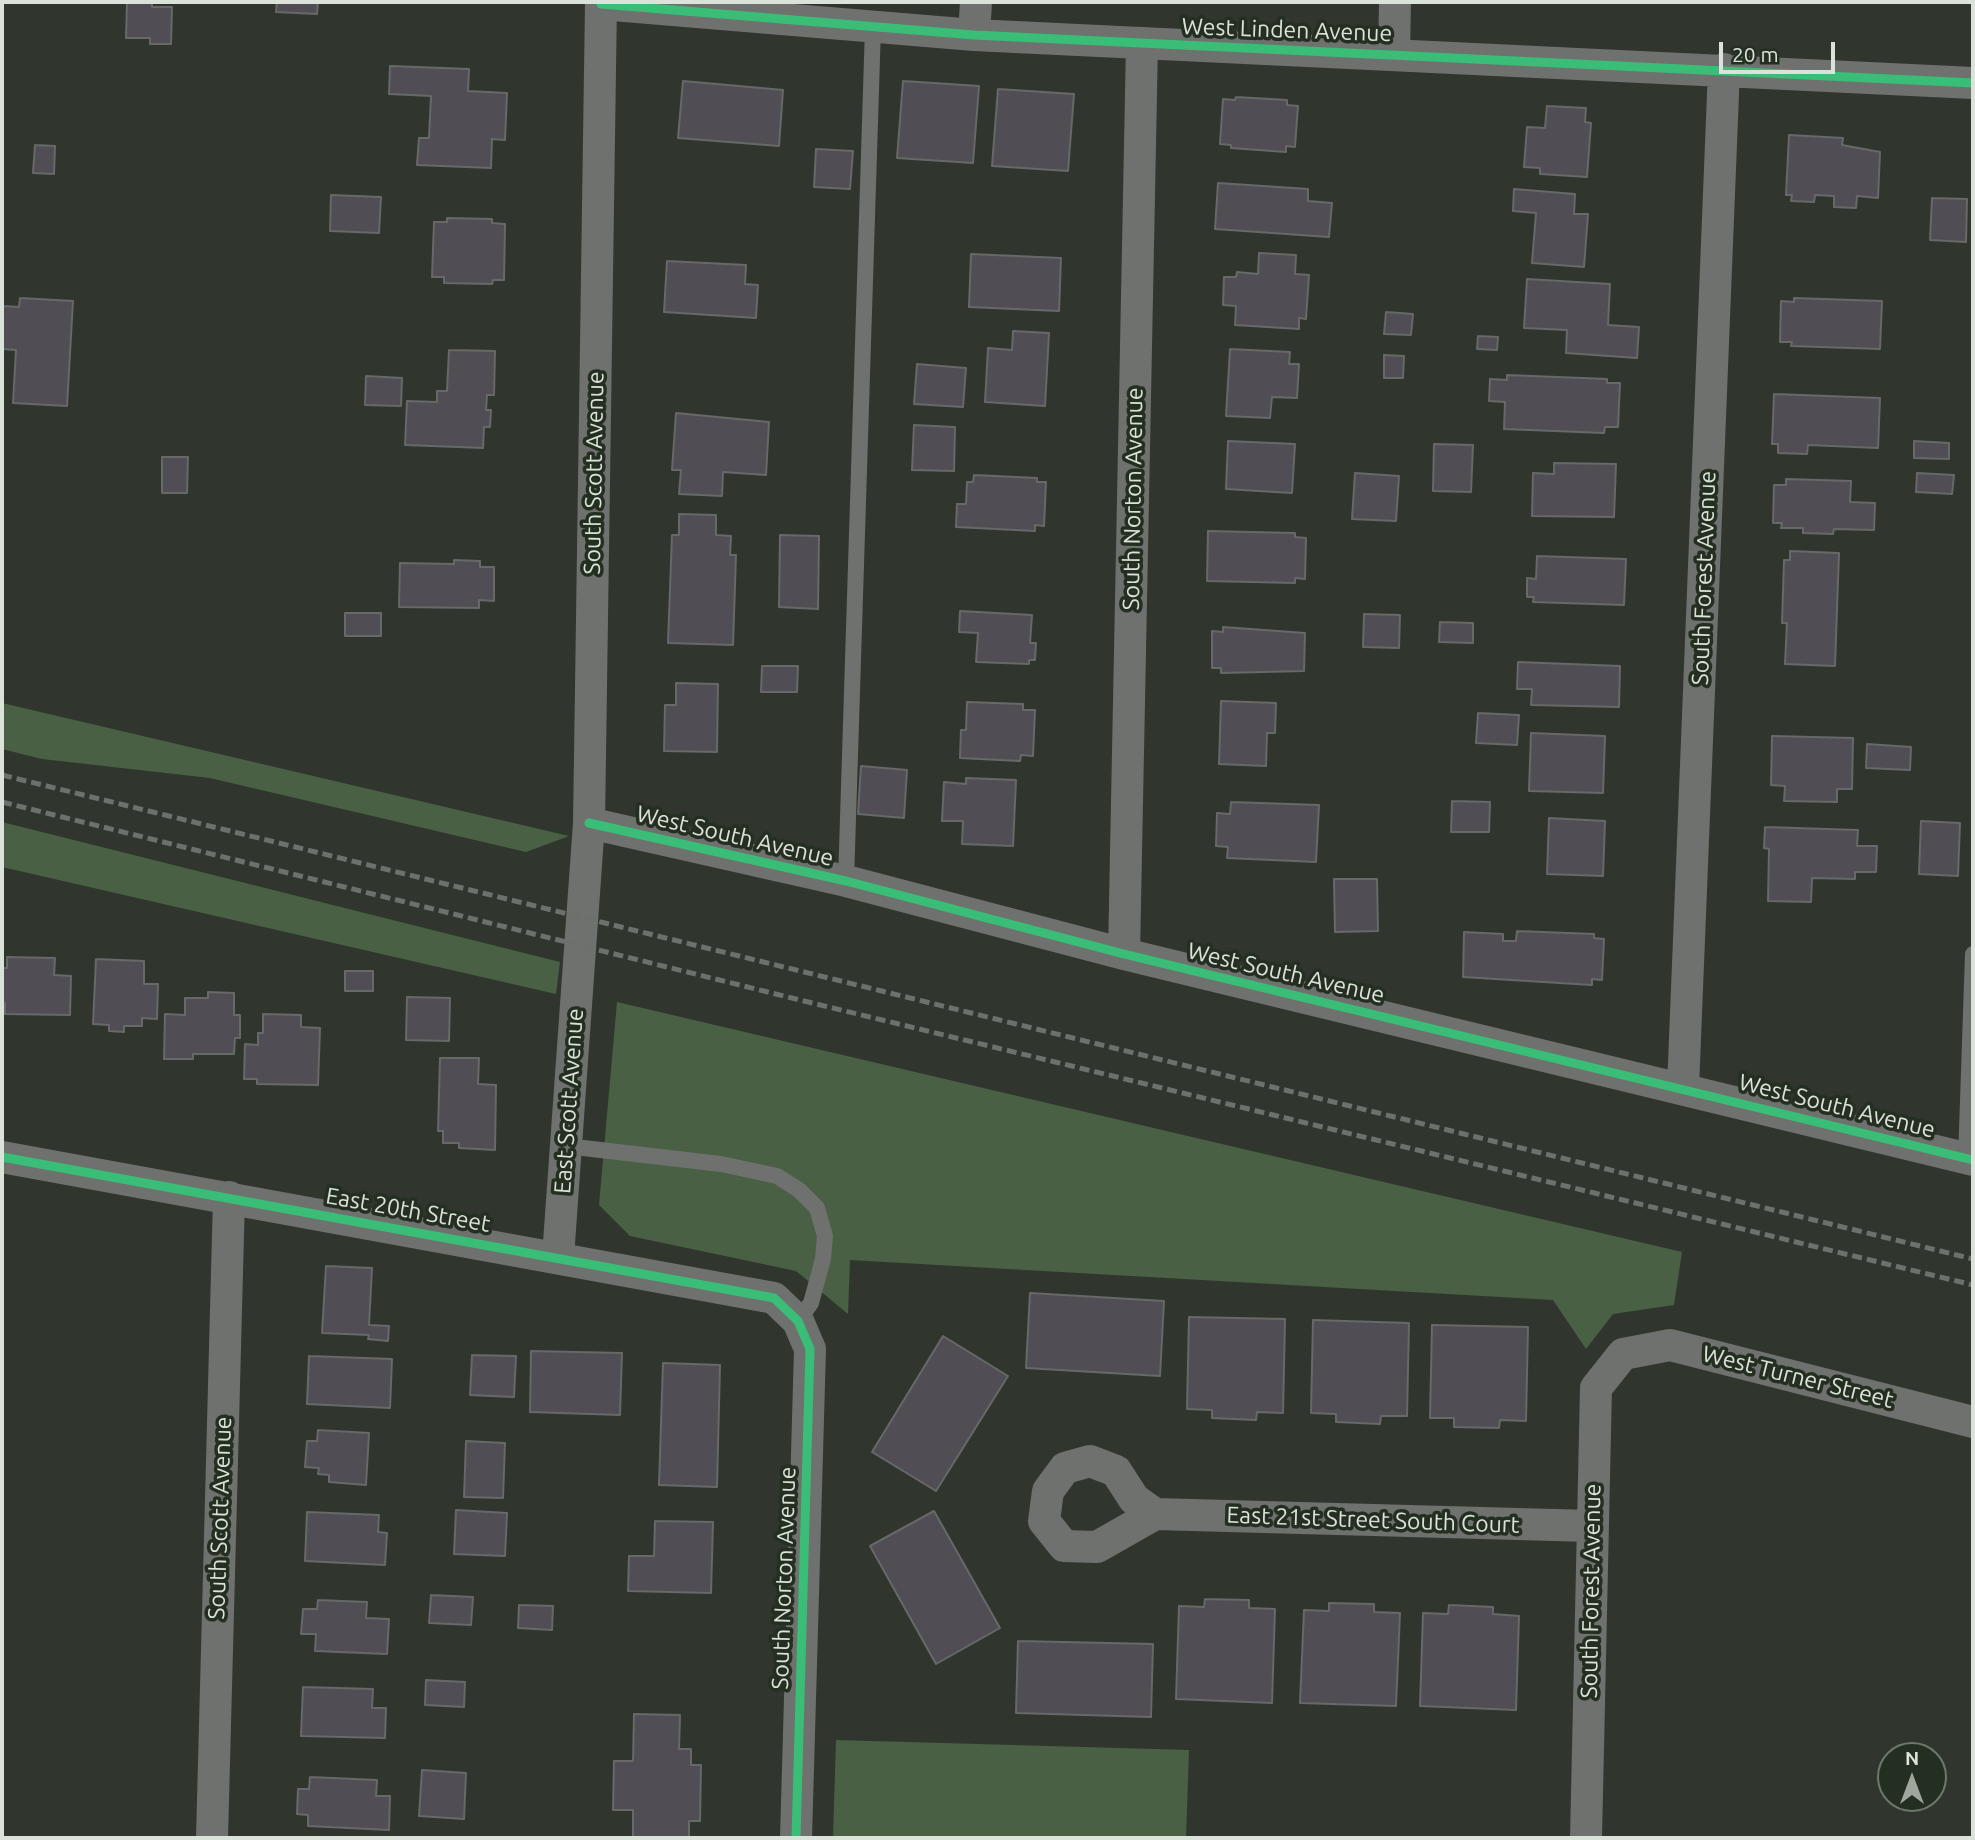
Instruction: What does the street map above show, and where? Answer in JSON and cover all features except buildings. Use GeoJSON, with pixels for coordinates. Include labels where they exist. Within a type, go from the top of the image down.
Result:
{"type":"FeatureCollection","features":[{"type":"Feature","properties":{"kind":"street"},"geometry":{"type":"LineString","coordinates":[[974,35],[976,2]]}},
{"type":"Feature","properties":{"kind":"street"},"geometry":{"type":"LineString","coordinates":[[1394,54],[1395,2]]}},
{"type":"Feature","properties":{"kind":"street","name":"West Linden Avenue"},"geometry":{"type":"LineString","coordinates":[[601,3],[974,35],[1973,83]]}},
{"type":"Feature","properties":{"kind":"street","name":"South Scott Avenue"},"geometry":{"type":"LineString","coordinates":[[580,945],[589,823],[601,3]]}},
{"type":"Feature","properties":{"kind":"street","name":"South Norton Avenue"},"geometry":{"type":"LineString","coordinates":[[1124,954],[1142,43]]}},
{"type":"Feature","properties":{"kind":"street","name":"South Forest Avenue"},"geometry":{"type":"LineString","coordinates":[[1683,1088],[1724,69]]}},
{"type":"Feature","properties":{"kind":"street","name":"West South Avenue"},"geometry":{"type":"LineString","coordinates":[[589,823],[846,881],[1124,954],[1970,1159]]}},
{"type":"Feature","properties":{"kind":"street","name":"East Scott Avenue"},"geometry":{"type":"LineString","coordinates":[[558,1258],[580,945]]}},
{"type":"Feature","properties":{"kind":"street","name":"East 20th Street"},"geometry":{"type":"LineString","coordinates":[[2,1157],[774,1298],[798,1321]]}},
{"type":"Feature","properties":{"kind":"street","name":"South Scott Avenue"},"geometry":{"type":"LineString","coordinates":[[212,1838],[229,1197]]}},
{"type":"Feature","properties":{"kind":"street","name":"South Norton Avenue"},"geometry":{"type":"LineString","coordinates":[[796,1838],[810,1349],[798,1321]]}},
{"type":"Feature","properties":{"kind":"street","name":"West Turner Street"},"geometry":{"type":"LineString","coordinates":[[1623,1354],[1671,1345],[1973,1422]]}},
{"type":"Feature","properties":{"kind":"street","name":"South Forest Avenue"},"geometry":{"type":"LineString","coordinates":[[1586,1838],[1596,1388],[1623,1354]]}},
{"type":"Feature","properties":{"kind":"street","name":"East 21st Street South Court"},"geometry":{"type":"LineString","coordinates":[[1155,1514],[1591,1526]]}},
{"type":"Feature","properties":{"kind":"lane"},"geometry":{"type":"LineString","coordinates":[[846,881],[873,27]]}},
{"type":"Feature","properties":{"kind":"lane"},"geometry":{"type":"LineString","coordinates":[[1970,1159],[1973,954]]}},
{"type":"Feature","properties":{"kind":"lane"},"geometry":{"type":"LineString","coordinates":[[566,1146],[721,1164],[777,1176],[799,1191],[817,1208],[825,1236],[823,1259],[811,1303],[798,1321]]}},
{"type":"Feature","properties":{"kind":"green space"},"geometry":{"type":"Polygon","coordinates":[[[2,703],[569,836],[526,852],[210,778],[42,759],[2,749],[2,703]]]}},
{"type":"Feature","properties":{"kind":"green space"},"geometry":{"type":"Polygon","coordinates":[[[2,822],[560,962],[556,994],[2,867],[2,822]]]}},
{"type":"Feature","properties":{"kind":"green space"},"geometry":{"type":"Polygon","coordinates":[[[617,1002],[1682,1252],[1674,1305],[1613,1314],[1586,1349],[1553,1300],[850,1260],[848,1314],[796,1271],[630,1236],[599,1205],[617,1002]]]}},
{"type":"Feature","properties":{"kind":"green space"},"geometry":{"type":"Polygon","coordinates":[[[836,1740],[1189,1750],[1186,1838],[833,1838],[836,1740]]]}},
{"type":"Feature","properties":{"kind":"railway"},"geometry":{"type":"LineString","coordinates":[[2,775],[1973,1259]]}},
{"type":"Feature","properties":{"kind":"railway"},"geometry":{"type":"LineString","coordinates":[[2,802],[804,1001],[1973,1285]]}},
{"type":"Feature","properties":{"kind":"cycle path"},"geometry":{"type":"LineString","coordinates":[[601,4],[974,35],[1973,83]]}},
{"type":"Feature","properties":{"kind":"cycle path"},"geometry":{"type":"LineString","coordinates":[[589,823],[846,881],[1124,954],[1973,1160]]}},
{"type":"Feature","properties":{"kind":"cycle path"},"geometry":{"type":"LineString","coordinates":[[2,1157],[774,1298],[798,1321],[810,1349],[796,1838]]}}]}
